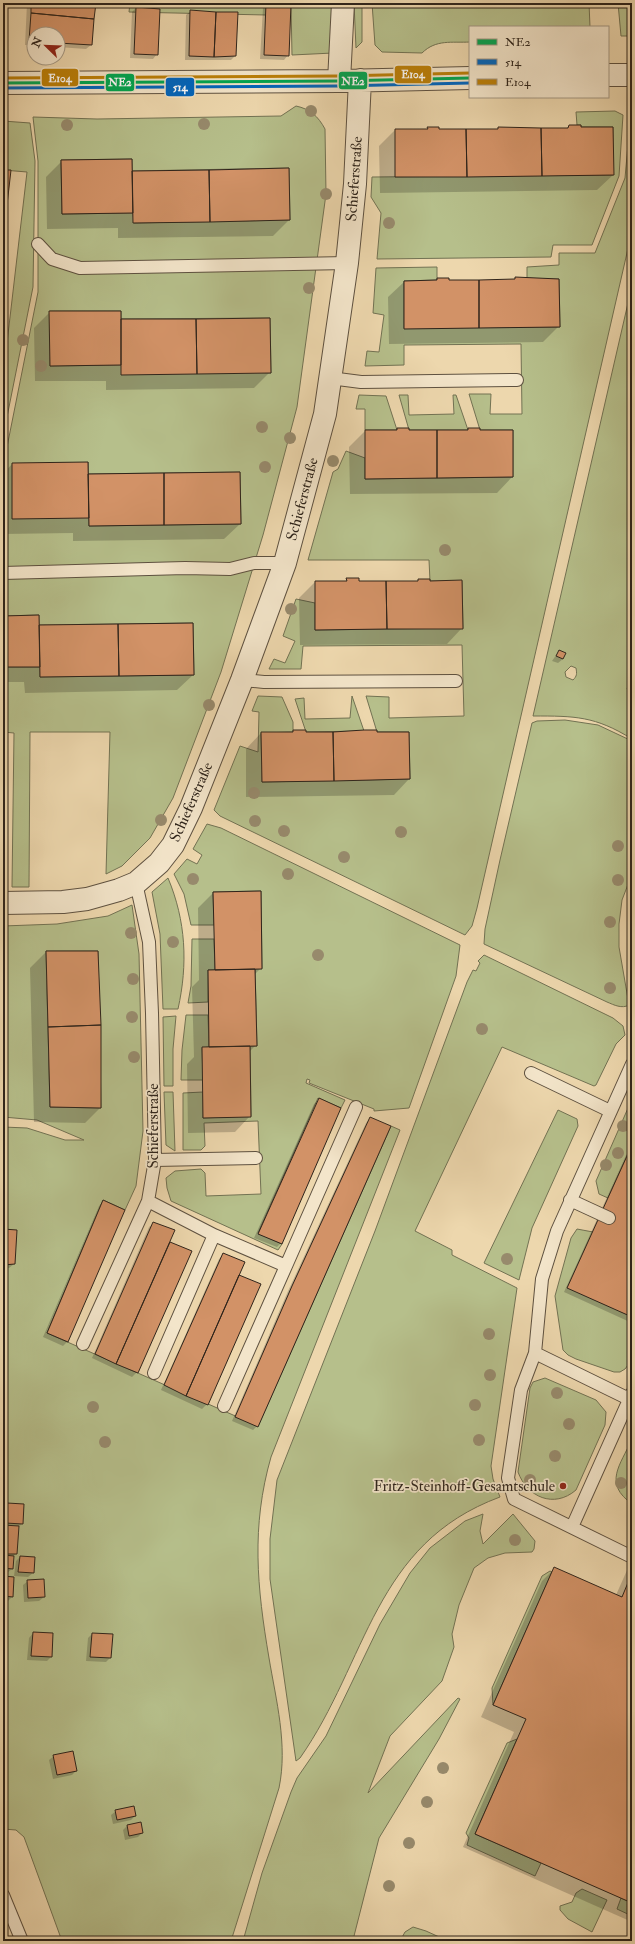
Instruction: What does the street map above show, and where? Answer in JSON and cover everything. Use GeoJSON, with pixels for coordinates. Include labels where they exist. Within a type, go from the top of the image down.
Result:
{"type":"FeatureCollection","features":[{"type":"Feature","properties":{"kind":"street","name":"Schieferstraße"},"geometry":{"type":"LineString","coordinates":[[3,903],[63,902],[87,899],[119,890],[136,883],[159,863],[173,845],[191,808],[242,680],[285,563],[325,414],[347,264],[355,184],[350,81],[343,3]]}},
{"type":"Feature","properties":{"kind":"street"},"geometry":{"type":"LineString","coordinates":[[609,75],[632,74]]}},
{"type":"Feature","properties":{"kind":"street"},"geometry":{"type":"LineString","coordinates":[[3,83],[350,81],[469,78]]}},
{"type":"Feature","properties":{"kind":"lane"},"geometry":{"type":"LineString","coordinates":[[38,244],[52,259],[80,268],[347,264]]}},
{"type":"Feature","properties":{"kind":"lane"},"geometry":{"type":"LineString","coordinates":[[330,378],[361,382],[517,380]]}},
{"type":"Feature","properties":{"kind":"lane"},"geometry":{"type":"LineString","coordinates":[[3,573],[185,568],[230,569],[254,563],[285,563]]}},
{"type":"Feature","properties":{"kind":"lane"},"geometry":{"type":"LineString","coordinates":[[242,680],[264,682],[456,681]]}},
{"type":"Feature","properties":{"kind":"lane","name":"Schieferstraße"},"geometry":{"type":"LineString","coordinates":[[83,1344],[148,1201],[155,1160],[149,942],[136,883]]}},
{"type":"Feature","properties":{"kind":"lane"},"geometry":{"type":"LineString","coordinates":[[630,1556],[514,1499],[508,1478],[521,1390],[535,1352],[542,1279],[557,1231],[632,1064]]}},
{"type":"Feature","properties":{"kind":"lane"},"geometry":{"type":"LineString","coordinates":[[531,1073],[610,1111]]}},
{"type":"Feature","properties":{"kind":"lane"},"geometry":{"type":"LineString","coordinates":[[224,1406],[356,1107]]}},
{"type":"Feature","properties":{"kind":"lane"},"geometry":{"type":"LineString","coordinates":[[155,1160],[256,1158]]}},
{"type":"Feature","properties":{"kind":"lane"},"geometry":{"type":"LineString","coordinates":[[570,1200],[610,1218]]}},
{"type":"Feature","properties":{"kind":"lane"},"geometry":{"type":"LineString","coordinates":[[148,1201],[214,1235],[286,1266]]}},
{"type":"Feature","properties":{"kind":"lane"},"geometry":{"type":"LineString","coordinates":[[154,1373],[214,1235]]}},
{"type":"Feature","properties":{"kind":"lane"},"geometry":{"type":"LineString","coordinates":[[535,1352],[630,1396],[572,1527]]}},
{"type":"Feature","properties":{"kind":"lane"},"geometry":{"type":"LineString","coordinates":[[3,1896],[22,1941]]}},
{"type":"Feature","properties":{"kind":"green space"},"geometry":{"type":"Polygon","coordinates":[[[130,3],[267,3],[266,15],[129,12],[130,3]]]}},
{"type":"Feature","properties":{"kind":"green space"},"geometry":{"type":"Polygon","coordinates":[[[267,3],[335,3],[333,53],[292,55],[291,4],[267,3]]]}},
{"type":"Feature","properties":{"kind":"green space"},"geometry":{"type":"Polygon","coordinates":[[[354,3],[362,3],[362,42],[356,48],[354,3]]]}},
{"type":"Feature","properties":{"kind":"green space"},"geometry":{"type":"Polygon","coordinates":[[[372,3],[589,3],[590,26],[469,26],[469,42],[439,44],[422,53],[382,52],[375,45],[372,3]]]}},
{"type":"Feature","properties":{"kind":"green space"},"geometry":{"type":"Polygon","coordinates":[[[618,3],[632,3],[632,36],[621,36],[618,3]]]}},
{"type":"Feature","properties":{"kind":"green space"},"geometry":{"type":"Polygon","coordinates":[[[296,106],[301,107],[313,114],[325,129],[326,194],[297,407],[263,535],[221,672],[173,798],[150,838],[122,866],[106,874],[110,732],[30,732],[29,887],[12,887],[14,733],[3,732],[3,667],[40,667],[40,677],[194,675],[193,623],[39,625],[39,615],[3,616],[3,467],[38,292],[38,161],[33,117],[97,119],[281,116],[296,106]],[[132,159],[61,160],[62,214],[133,213],[134,223],[290,220],[289,168],[132,171],[132,159]],[[50,311],[50,366],[121,365],[271,373],[270,318],[121,319],[121,311],[50,311]],[[240,472],[88,474],[89,526],[241,524],[240,472]]]}},
{"type":"Feature","properties":{"kind":"green space"},"geometry":{"type":"Polygon","coordinates":[[[615,111],[623,115],[619,176],[592,245],[553,245],[551,257],[377,259],[381,213],[371,197],[372,177],[613,175],[613,127],[581,127],[581,125],[577,125],[576,112],[615,111]]]}},
{"type":"Feature","properties":{"kind":"green space"},"geometry":{"type":"Polygon","coordinates":[[[3,121],[30,123],[35,161],[33,287],[3,437],[3,348],[7,343],[27,172],[3,170],[3,121]]]}},
{"type":"Feature","properties":{"kind":"green space"},"geometry":{"type":"Polygon","coordinates":[[[630,122],[632,122],[632,231],[477,908],[472,926],[465,935],[220,816],[214,810],[240,746],[258,752],[259,712],[252,711],[258,696],[282,697],[293,722],[293,732],[261,733],[262,782],[410,779],[409,732],[377,732],[366,696],[389,697],[389,718],[464,716],[462,645],[303,646],[301,669],[269,669],[274,659],[285,663],[295,641],[283,636],[296,599],[315,603],[315,630],[463,628],[462,581],[430,581],[429,560],[308,560],[333,472],[338,469],[346,451],[365,458],[365,479],[513,477],[513,430],[480,430],[469,394],[491,394],[490,414],[522,414],[521,344],[404,345],[404,365],[365,366],[367,351],[379,352],[384,315],[373,313],[376,268],[437,267],[437,280],[404,281],[404,328],[560,327],[559,279],[527,279],[527,267],[559,265],[559,253],[595,253],[625,178],[630,122]]]}},
{"type":"Feature","properties":{"kind":"green space"},"geometry":{"type":"Polygon","coordinates":[[[632,294],[632,739],[607,726],[584,719],[561,716],[533,716],[628,303],[632,294]],[[571,666],[565,672],[566,677],[573,680],[577,672],[576,668],[571,666]]]}},
{"type":"Feature","properties":{"kind":"green space"},"geometry":{"type":"Polygon","coordinates":[[[359,395],[386,396],[397,430],[365,430],[365,409],[356,409],[359,395]]]}},
{"type":"Feature","properties":{"kind":"green space"},"geometry":{"type":"Polygon","coordinates":[[[399,395],[408,395],[409,415],[454,414],[453,395],[456,395],[468,430],[409,430],[399,395]]]}},
{"type":"Feature","properties":{"kind":"green space"},"geometry":{"type":"Polygon","coordinates":[[[352,696],[364,731],[306,732],[295,699],[304,698],[305,719],[350,718],[352,696]]]}},
{"type":"Feature","properties":{"kind":"green space"},"geometry":{"type":"Polygon","coordinates":[[[565,720],[598,725],[632,741],[632,874],[622,900],[619,924],[619,947],[629,1005],[624,1007],[607,1002],[484,944],[485,929],[532,723],[537,721],[565,720]]]}},
{"type":"Feature","properties":{"kind":"green space"},"geometry":{"type":"Polygon","coordinates":[[[207,824],[221,828],[460,945],[456,976],[409,1108],[374,1111],[374,1109],[309,1083],[310,1080],[307,1079],[306,1083],[345,1100],[341,1108],[318,1098],[258,1233],[282,1244],[278,1250],[171,1201],[167,1188],[166,1178],[175,1171],[201,1169],[205,1173],[206,1196],[261,1194],[258,1121],[204,1123],[205,1146],[201,1150],[183,1150],[183,1093],[203,1092],[203,1118],[251,1116],[250,1046],[257,1046],[255,969],[262,968],[261,891],[213,892],[214,925],[191,925],[184,894],[174,874],[187,859],[197,864],[202,855],[193,849],[207,824]]]}},
{"type":"Feature","properties":{"kind":"green space"},"geometry":{"type":"Polygon","coordinates":[[[168,878],[179,910],[184,943],[183,976],[178,1009],[163,1009],[160,934],[152,892],[168,878]]]}},
{"type":"Feature","properties":{"kind":"green space"},"geometry":{"type":"Polygon","coordinates":[[[132,905],[139,954],[143,1131],[136,1186],[125,1210],[103,1200],[47,1333],[258,1426],[391,1126],[400,1130],[271,1457],[265,1483],[258,1533],[259,1582],[261,1606],[282,1739],[281,1772],[279,1788],[231,1941],[62,1941],[24,1837],[16,1830],[3,1829],[3,1127],[27,1128],[65,1140],[84,1140],[37,1120],[3,1117],[3,926],[57,924],[108,916],[132,905]],[[46,951],[50,1107],[101,1108],[98,951],[46,951]]]}},
{"type":"Feature","properties":{"kind":"green space"},"geometry":{"type":"Polygon","coordinates":[[[192,939],[214,939],[215,970],[208,970],[208,1002],[188,1003],[191,986],[192,939]]]}},
{"type":"Feature","properties":{"kind":"green space"},"geometry":{"type":"Polygon","coordinates":[[[484,955],[613,1018],[623,1026],[625,1035],[616,1044],[596,1085],[594,1086],[502,1047],[415,1231],[452,1250],[452,1255],[517,1288],[491,1466],[493,1479],[500,1497],[458,1518],[425,1544],[399,1575],[378,1609],[323,1721],[300,1758],[296,1761],[270,1579],[270,1539],[277,1480],[375,1231],[467,982],[473,970],[476,971],[480,963],[478,961],[484,955]]]}},
{"type":"Feature","properties":{"kind":"green space"},"geometry":{"type":"Polygon","coordinates":[[[186,1015],[208,1015],[209,1047],[202,1048],[203,1080],[181,1080],[182,1050],[186,1015]]]}},
{"type":"Feature","properties":{"kind":"green space"},"geometry":{"type":"Polygon","coordinates":[[[176,1016],[173,1049],[173,1086],[164,1086],[163,1017],[176,1016]]]}},
{"type":"Feature","properties":{"kind":"green space"},"geometry":{"type":"Polygon","coordinates":[[[164,1092],[173,1092],[175,1151],[166,1145],[164,1092]]]}},
{"type":"Feature","properties":{"kind":"green space"},"geometry":{"type":"Polygon","coordinates":[[[632,1099],[632,1145],[608,1198],[599,1194],[596,1181],[632,1099]]]}},
{"type":"Feature","properties":{"kind":"green space"},"geometry":{"type":"Polygon","coordinates":[[[558,1110],[577,1119],[578,1126],[532,1228],[519,1280],[484,1263],[558,1110]]]}},
{"type":"Feature","properties":{"kind":"green space"},"geometry":{"type":"Polygon","coordinates":[[[577,1229],[593,1232],[632,1317],[632,1360],[625,1369],[620,1372],[614,1372],[576,1359],[568,1355],[563,1350],[555,1296],[571,1238],[577,1229]]]}},
{"type":"Feature","properties":{"kind":"green space"},"geometry":{"type":"Polygon","coordinates":[[[545,1378],[596,1400],[606,1412],[605,1425],[576,1490],[568,1496],[559,1499],[542,1498],[535,1494],[522,1481],[518,1472],[530,1388],[533,1382],[545,1378]]]}},
{"type":"Feature","properties":{"kind":"green space"},"geometry":{"type":"Polygon","coordinates":[[[632,1439],[632,1504],[618,1489],[616,1481],[619,1466],[632,1439]]]}},
{"type":"Feature","properties":{"kind":"green space"},"geometry":{"type":"Polygon","coordinates":[[[483,1514],[480,1531],[483,1544],[513,1514],[535,1541],[534,1549],[532,1552],[505,1553],[488,1558],[474,1568],[459,1605],[452,1634],[454,1647],[442,1681],[390,1736],[368,1793],[458,1698],[460,1699],[439,1739],[379,1838],[354,1941],[243,1941],[262,1873],[297,1778],[326,1736],[380,1624],[410,1573],[430,1548],[465,1521],[483,1514]]]}},
{"type":"Feature","properties":{"kind":"green space"},"geometry":{"type":"Polygon","coordinates":[[[550,1571],[552,1572],[493,1705],[492,1688],[542,1576],[550,1571]]]}},
{"type":"Feature","properties":{"kind":"green space"},"geometry":{"type":"Polygon","coordinates":[[[517,1739],[475,1834],[541,1863],[535,1876],[467,1845],[469,1838],[466,1833],[507,1743],[517,1739]]]}},
{"type":"Feature","properties":{"kind":"green space"},"geometry":{"type":"Polygon","coordinates":[[[582,1889],[607,1900],[592,1932],[568,1919],[560,1910],[560,1906],[572,1902],[576,1893],[582,1889]]]}},
{"type":"Feature","properties":{"kind":"green space"},"geometry":{"type":"Polygon","coordinates":[[[621,1898],[632,1903],[632,1916],[617,1909],[621,1898]]]}},
{"type":"Feature","properties":{"kind":"green space"},"geometry":{"type":"Polygon","coordinates":[[[413,1927],[448,1941],[400,1941],[405,1932],[413,1927]]]}},
{"type":"Feature","properties":{"kind":"building"},"geometry":{"type":"Polygon","coordinates":[[[31,3],[96,3],[94,19],[31,13],[31,3]]]}},
{"type":"Feature","properties":{"kind":"building"},"geometry":{"type":"Polygon","coordinates":[[[266,3],[291,4],[289,56],[264,55],[266,3]]]}},
{"type":"Feature","properties":{"kind":"building"},"geometry":{"type":"Polygon","coordinates":[[[136,7],[160,9],[158,55],[134,54],[136,7]]]}},
{"type":"Feature","properties":{"kind":"building"},"geometry":{"type":"Polygon","coordinates":[[[190,10],[216,12],[214,57],[189,56],[190,10]]]}},
{"type":"Feature","properties":{"kind":"building"},"geometry":{"type":"Polygon","coordinates":[[[216,12],[238,12],[236,56],[214,57],[216,12]]]}},
{"type":"Feature","properties":{"kind":"building"},"geometry":{"type":"Polygon","coordinates":[[[31,13],[94,19],[92,45],[66,43],[66,26],[30,26],[31,13]]]}},
{"type":"Feature","properties":{"kind":"building"},"geometry":{"type":"Polygon","coordinates":[[[569,125],[581,125],[581,127],[613,127],[614,175],[542,176],[541,128],[568,128],[569,125]]]}},
{"type":"Feature","properties":{"kind":"building"},"geometry":{"type":"Polygon","coordinates":[[[427,127],[439,127],[439,129],[466,129],[467,177],[395,177],[395,129],[428,129],[427,127]]]}},
{"type":"Feature","properties":{"kind":"building"},"geometry":{"type":"Polygon","coordinates":[[[498,127],[541,128],[542,176],[467,177],[466,129],[498,129],[498,127]]]}},
{"type":"Feature","properties":{"kind":"building"},"geometry":{"type":"Polygon","coordinates":[[[132,159],[133,213],[62,214],[61,160],[132,159]]]}},
{"type":"Feature","properties":{"kind":"building"},"geometry":{"type":"Polygon","coordinates":[[[289,168],[290,220],[210,222],[209,170],[289,168]]]}},
{"type":"Feature","properties":{"kind":"building"},"geometry":{"type":"Polygon","coordinates":[[[3,170],[11,170],[7,205],[3,205],[3,170]]]}},
{"type":"Feature","properties":{"kind":"building"},"geometry":{"type":"Polygon","coordinates":[[[209,170],[210,222],[133,223],[132,171],[209,170]]]}},
{"type":"Feature","properties":{"kind":"building"},"geometry":{"type":"Polygon","coordinates":[[[515,277],[559,279],[560,327],[479,328],[479,280],[515,279],[515,277]]]}},
{"type":"Feature","properties":{"kind":"building"},"geometry":{"type":"Polygon","coordinates":[[[437,278],[449,278],[449,280],[479,280],[479,328],[404,329],[404,281],[437,280],[437,278]]]}},
{"type":"Feature","properties":{"kind":"building"},"geometry":{"type":"Polygon","coordinates":[[[49,311],[121,311],[121,365],[50,366],[49,311]]]}},
{"type":"Feature","properties":{"kind":"building"},"geometry":{"type":"Polygon","coordinates":[[[270,318],[271,373],[197,374],[196,319],[270,318]]]}},
{"type":"Feature","properties":{"kind":"building"},"geometry":{"type":"Polygon","coordinates":[[[121,319],[196,319],[197,374],[121,375],[121,319]]]}},
{"type":"Feature","properties":{"kind":"building"},"geometry":{"type":"Polygon","coordinates":[[[397,428],[409,428],[409,430],[437,430],[437,478],[365,479],[365,430],[397,430],[397,428]]]}},
{"type":"Feature","properties":{"kind":"building"},"geometry":{"type":"Polygon","coordinates":[[[468,428],[480,428],[480,430],[513,430],[513,477],[437,478],[437,430],[468,430],[468,428]]]}},
{"type":"Feature","properties":{"kind":"building"},"geometry":{"type":"Polygon","coordinates":[[[88,462],[89,518],[12,519],[12,463],[88,462]]]}},
{"type":"Feature","properties":{"kind":"building"},"geometry":{"type":"Polygon","coordinates":[[[240,472],[241,524],[164,525],[164,473],[240,472]]]}},
{"type":"Feature","properties":{"kind":"building"},"geometry":{"type":"Polygon","coordinates":[[[164,473],[164,525],[89,526],[88,474],[164,473]]]}},
{"type":"Feature","properties":{"kind":"building"},"geometry":{"type":"Polygon","coordinates":[[[346,578],[359,578],[359,581],[386,581],[387,629],[315,630],[315,581],[347,581],[346,578]]]}},
{"type":"Feature","properties":{"kind":"building"},"geometry":{"type":"Polygon","coordinates":[[[418,579],[430,579],[430,581],[462,580],[463,629],[387,629],[386,581],[418,581],[418,579]]]}},
{"type":"Feature","properties":{"kind":"building"},"geometry":{"type":"Polygon","coordinates":[[[39,615],[40,667],[3,667],[3,616],[39,615]]]}},
{"type":"Feature","properties":{"kind":"building"},"geometry":{"type":"Polygon","coordinates":[[[193,623],[194,675],[119,676],[118,624],[193,623]]]}},
{"type":"Feature","properties":{"kind":"building"},"geometry":{"type":"Polygon","coordinates":[[[118,624],[119,676],[40,677],[39,625],[118,624]]]}},
{"type":"Feature","properties":{"kind":"building"},"geometry":{"type":"Polygon","coordinates":[[[559,650],[566,653],[563,659],[556,656],[559,650]]]}},
{"type":"Feature","properties":{"kind":"building"},"geometry":{"type":"Polygon","coordinates":[[[293,730],[306,730],[306,732],[333,732],[334,781],[262,782],[261,732],[293,732],[293,730]]]}},
{"type":"Feature","properties":{"kind":"building"},"geometry":{"type":"Polygon","coordinates":[[[377,730],[377,732],[409,732],[410,779],[334,781],[333,732],[377,730]]]}},
{"type":"Feature","properties":{"kind":"building"},"geometry":{"type":"Polygon","coordinates":[[[261,891],[262,969],[215,970],[213,892],[261,891]]]}},
{"type":"Feature","properties":{"kind":"building"},"geometry":{"type":"Polygon","coordinates":[[[46,951],[98,951],[101,1025],[48,1027],[46,951]]]}},
{"type":"Feature","properties":{"kind":"building"},"geometry":{"type":"Polygon","coordinates":[[[255,969],[257,1046],[209,1047],[208,970],[255,969]]]}},
{"type":"Feature","properties":{"kind":"building"},"geometry":{"type":"Polygon","coordinates":[[[101,1025],[101,1108],[50,1107],[48,1027],[101,1025]]]}},
{"type":"Feature","properties":{"kind":"building"},"geometry":{"type":"Polygon","coordinates":[[[250,1046],[251,1117],[203,1118],[202,1047],[250,1046]]]}},
{"type":"Feature","properties":{"kind":"building"},"geometry":{"type":"Polygon","coordinates":[[[319,1098],[341,1108],[282,1244],[258,1234],[319,1098]]]}},
{"type":"Feature","properties":{"kind":"building"},"geometry":{"type":"Polygon","coordinates":[[[370,1117],[391,1126],[258,1427],[235,1417],[292,1286],[370,1117]]]}},
{"type":"Feature","properties":{"kind":"building"},"geometry":{"type":"Polygon","coordinates":[[[632,1145],[632,1317],[567,1288],[632,1145]]]}},
{"type":"Feature","properties":{"kind":"building"},"geometry":{"type":"Polygon","coordinates":[[[103,1200],[125,1210],[68,1342],[47,1333],[103,1200]]]}},
{"type":"Feature","properties":{"kind":"building"},"geometry":{"type":"Polygon","coordinates":[[[153,1222],[175,1230],[116,1364],[95,1354],[153,1222]]]}},
{"type":"Feature","properties":{"kind":"building"},"geometry":{"type":"Polygon","coordinates":[[[3,1229],[17,1230],[15,1264],[3,1265],[3,1229]]]}},
{"type":"Feature","properties":{"kind":"building"},"geometry":{"type":"Polygon","coordinates":[[[170,1242],[192,1251],[138,1373],[116,1364],[170,1242]]]}},
{"type":"Feature","properties":{"kind":"building"},"geometry":{"type":"Polygon","coordinates":[[[223,1253],[245,1262],[186,1396],[164,1385],[223,1253]]]}},
{"type":"Feature","properties":{"kind":"building"},"geometry":{"type":"Polygon","coordinates":[[[239,1275],[261,1284],[208,1405],[186,1396],[239,1275]]]}},
{"type":"Feature","properties":{"kind":"building"},"geometry":{"type":"Polygon","coordinates":[[[7,1503],[24,1504],[23,1524],[5,1523],[7,1503]]]}},
{"type":"Feature","properties":{"kind":"building"},"geometry":{"type":"Polygon","coordinates":[[[3,1525],[19,1526],[17,1554],[3,1554],[3,1525]]]}},
{"type":"Feature","properties":{"kind":"building"},"geometry":{"type":"Polygon","coordinates":[[[3,1555],[14,1556],[13,1569],[3,1568],[3,1555]]]}},
{"type":"Feature","properties":{"kind":"building"},"geometry":{"type":"Polygon","coordinates":[[[20,1556],[35,1557],[34,1573],[18,1572],[20,1556]]]}},
{"type":"Feature","properties":{"kind":"building"},"geometry":{"type":"Polygon","coordinates":[[[554,1567],[622,1597],[632,1573],[632,1903],[475,1834],[526,1719],[493,1705],[554,1567]]]}},
{"type":"Feature","properties":{"kind":"building"},"geometry":{"type":"Polygon","coordinates":[[[3,1576],[14,1577],[13,1597],[3,1596],[3,1576]]]}},
{"type":"Feature","properties":{"kind":"building"},"geometry":{"type":"Polygon","coordinates":[[[44,1579],[45,1597],[28,1598],[27,1580],[44,1579]]]}},
{"type":"Feature","properties":{"kind":"building"},"geometry":{"type":"Polygon","coordinates":[[[33,1632],[53,1633],[52,1657],[31,1656],[33,1632]]]}},
{"type":"Feature","properties":{"kind":"building"},"geometry":{"type":"Polygon","coordinates":[[[92,1633],[113,1634],[111,1658],[90,1657],[92,1633]]]}},
{"type":"Feature","properties":{"kind":"building"},"geometry":{"type":"Polygon","coordinates":[[[73,1751],[77,1771],[57,1775],[53,1755],[73,1751]]]}},
{"type":"Feature","properties":{"kind":"building"},"geometry":{"type":"Polygon","coordinates":[[[134,1806],[136,1816],[117,1820],[115,1810],[134,1806]]]}},
{"type":"Feature","properties":{"kind":"building"},"geometry":{"type":"Polygon","coordinates":[[[141,1822],[143,1833],[129,1836],[127,1825],[141,1822]]]}},
{"type":"Feature","properties":{"kind":"transit line","name":"E104"},"geometry":{"type":"LineString","coordinates":[[3,78],[339,76],[469,73]]}},
{"type":"Feature","properties":{"kind":"transit line","name":"NE2"},"geometry":{"type":"LineString","coordinates":[[3,83],[339,81],[469,78]]}},
{"type":"Feature","properties":{"kind":"transit line","name":"514"},"geometry":{"type":"LineString","coordinates":[[3,88],[339,86],[469,83]]}},
{"type":"Feature","properties":{"kind":"place","name":"Fritz-Steinhoff-Gesamtschule"},"geometry":{"type":"Point","coordinates":[563,1486]}}]}
